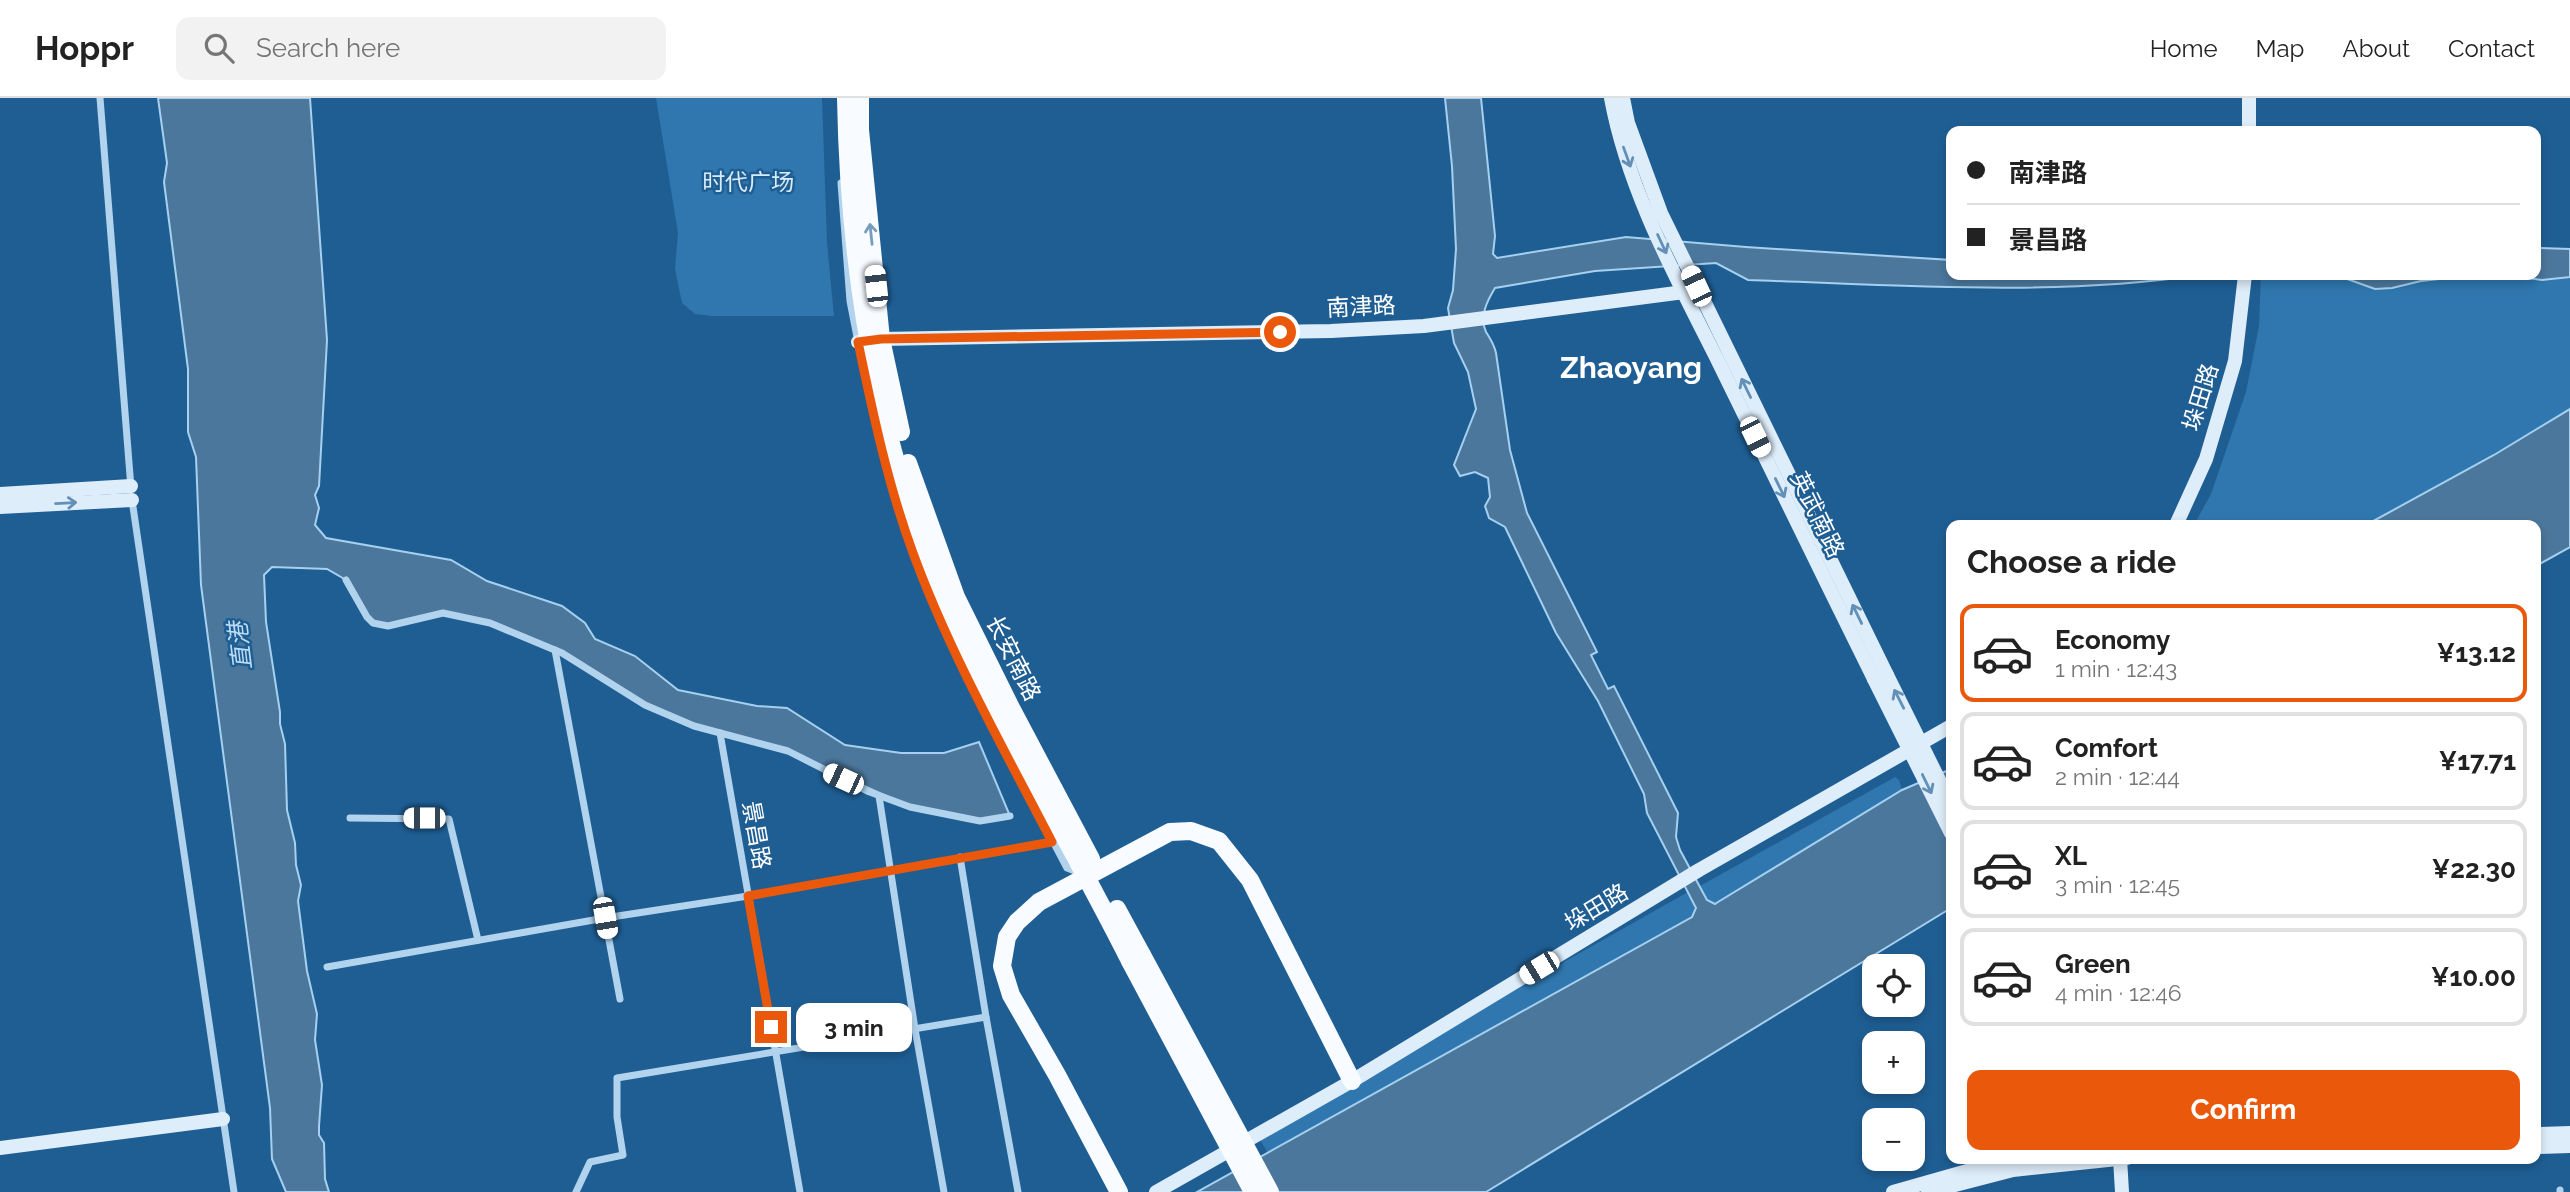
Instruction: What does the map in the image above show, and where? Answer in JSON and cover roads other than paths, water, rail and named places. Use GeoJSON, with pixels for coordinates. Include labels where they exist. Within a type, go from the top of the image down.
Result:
{"type":"FeatureCollection","features":[{"type":"Feature","properties":{"kind":"main road","name":"长安南路"},"geometry":{"type":"LineString","coordinates":[[846,98],[853,224],[869,340],[906,457],[957,597],[1253,1192]]}},
{"type":"Feature","properties":{"kind":"main road","name":"长安南路"},"geometry":{"type":"LineString","coordinates":[[860,98],[869,340]]}},
{"type":"Feature","properties":{"kind":"main road"},"geometry":{"type":"LineString","coordinates":[[1119,1192],[1011,995],[1002,966],[1007,937],[1017,922],[1039,902],[1170,832],[1191,831],[1219,841],[1250,880],[1352,1082]]}},
{"type":"Feature","properties":{"kind":"main road","name":"长安南路"},"geometry":{"type":"LineString","coordinates":[[1136,958],[1270,1192]]}},
{"type":"Feature","properties":{"kind":"street"},"geometry":{"type":"LineString","coordinates":[[100,98],[132,493],[234,1192]]}},
{"type":"Feature","properties":{"kind":"street"},"geometry":{"type":"LineString","coordinates":[[838,98],[850,301],[869,340],[885,463],[913,552],[934,607],[965,674],[1052,842],[1067,868],[1092,873]]}},
{"type":"Feature","properties":{"kind":"street","name":"英武南路"},"geometry":{"type":"LineString","coordinates":[[1611,98],[1616,126],[1681,270],[1881,677]]}},
{"type":"Feature","properties":{"kind":"street","name":"英武南路"},"geometry":{"type":"LineString","coordinates":[[1623,98],[1655,214]]}},
{"type":"Feature","properties":{"kind":"street"},"geometry":{"type":"LineString","coordinates":[[2249,98],[2249,126]]}},
{"type":"Feature","properties":{"kind":"street","name":"垛田路"},"geometry":{"type":"LineString","coordinates":[[2178,520],[2206,458],[2235,361],[2244,280]]}},
{"type":"Feature","properties":{"kind":"street","name":"南津路"},"geometry":{"type":"LineString","coordinates":[[869,340],[1318,331],[1424,326],[1690,289]]}},
{"type":"Feature","properties":{"kind":"street"},"geometry":{"type":"LineString","coordinates":[[0,494],[132,493]]}},
{"type":"Feature","properties":{"kind":"street"},"geometry":{"type":"LineString","coordinates":[[0,507],[132,493]]}},
{"type":"Feature","properties":{"kind":"street"},"geometry":{"type":"LineString","coordinates":[[346,580],[373,623],[388,626],[443,613],[490,623],[555,650],[645,705],[694,726],[788,751],[879,796],[910,807],[980,821],[1010,816]]}},
{"type":"Feature","properties":{"kind":"street"},"geometry":{"type":"LineString","coordinates":[[555,650],[620,999]]}},
{"type":"Feature","properties":{"kind":"street"},"geometry":{"type":"LineString","coordinates":[[1881,677],[1946,795]]}},
{"type":"Feature","properties":{"kind":"street"},"geometry":{"type":"LineString","coordinates":[[1881,677],[1946,822]]}},
{"type":"Feature","properties":{"kind":"street","name":"垛田路"},"geometry":{"type":"LineString","coordinates":[[1156,1192],[1352,1082],[1699,870],[1946,729]]}},
{"type":"Feature","properties":{"kind":"street","name":"景昌路"},"geometry":{"type":"LineString","coordinates":[[720,733],[800,1192]]}},
{"type":"Feature","properties":{"kind":"street"},"geometry":{"type":"LineString","coordinates":[[879,796],[915,1029],[944,1192]]}},
{"type":"Feature","properties":{"kind":"street"},"geometry":{"type":"LineString","coordinates":[[349,818],[449,819],[478,940]]}},
{"type":"Feature","properties":{"kind":"street"},"geometry":{"type":"LineString","coordinates":[[327,967],[1052,842]]}},
{"type":"Feature","properties":{"kind":"street"},"geometry":{"type":"LineString","coordinates":[[960,857],[1018,1192]]}},
{"type":"Feature","properties":{"kind":"street"},"geometry":{"type":"LineString","coordinates":[[576,1192],[590,1162],[623,1155],[617,1079],[986,1017]]}},
{"type":"Feature","properties":{"kind":"street"},"geometry":{"type":"LineString","coordinates":[[0,1148],[223,1119]]}},
{"type":"Feature","properties":{"kind":"street"},"geometry":{"type":"LineString","coordinates":[[2541,1135],[2570,1140]]}},
{"type":"Feature","properties":{"kind":"street"},"geometry":{"type":"LineString","coordinates":[[2541,1146],[2570,1140]]}},
{"type":"Feature","properties":{"kind":"street"},"geometry":{"type":"LineString","coordinates":[[1893,1192],[1992,1164]]}},
{"type":"Feature","properties":{"kind":"street"},"geometry":{"type":"LineString","coordinates":[[1928,1192],[2013,1170],[2071,1164]]}},
{"type":"Feature","properties":{"kind":"street"},"geometry":{"type":"LineString","coordinates":[[2119,1164],[2122,1192]]}},
{"type":"Feature","properties":{"kind":"water","name":"直港"},"geometry":{"type":"Polygon","coordinates":[[[158,98],[310,98],[327,340],[319,486],[315,495],[319,508],[315,525],[326,538],[451,560],[487,581],[562,606],[585,623],[595,639],[635,656],[678,690],[757,706],[787,708],[845,745],[901,753],[944,753],[979,742],[1010,816],[980,821],[910,807],[788,751],[694,726],[645,705],[562,653],[490,623],[443,613],[388,626],[373,623],[346,580],[327,569],[272,567],[264,575],[266,622],[285,744],[287,810],[301,885],[298,901],[307,971],[317,1014],[315,1040],[322,1085],[319,1135],[324,1143],[325,1179],[329,1192],[286,1192],[272,1159],[270,1108],[201,585],[196,457],[188,432],[188,369],[164,182],[167,163],[158,98]]]}},
{"type":"Feature","properties":{"kind":"water"},"geometry":{"type":"Polygon","coordinates":[[[1445,98],[1481,98],[1495,236],[1493,254],[1497,258],[1626,237],[1946,260],[1946,280],[2159,280],[2087,286],[1974,288],[1748,280],[1716,263],[1595,271],[1495,288],[1485,309],[1483,321],[1496,353],[1510,450],[1527,513],[1597,652],[1591,655],[1608,689],[1614,686],[1678,813],[1676,837],[1680,850],[1707,900],[1715,904],[1902,790],[1946,771],[1946,911],[1876,954],[1862,954],[1862,962],[1486,1192],[1197,1192],[1692,917],[1696,908],[1647,813],[1644,794],[1598,701],[1556,633],[1505,527],[1489,518],[1485,506],[1490,497],[1488,478],[1475,472],[1460,476],[1454,465],[1476,409],[1468,372],[1454,343],[1448,308],[1453,290],[1456,249],[1445,98]]]}},
{"type":"Feature","properties":{"kind":"water"},"geometry":{"type":"Polygon","coordinates":[[[2541,248],[2570,249],[2570,277],[2542,280],[2541,248]]]}},
{"type":"Feature","properties":{"kind":"water"},"geometry":{"type":"Polygon","coordinates":[[[2350,280],[2430,280],[2392,288],[2375,289],[2350,280]]]}},
{"type":"Feature","properties":{"kind":"water"},"geometry":{"type":"Polygon","coordinates":[[[2570,409],[2570,547],[2541,563],[2541,520],[2375,520],[2494,455],[2570,409]]]}},
{"type":"Feature","properties":{"kind":"district","name":"Zhaoyang"},"geometry":{"type":"Point","coordinates":[1631,367]}},
{"type":"Feature","properties":{"kind":"park label","name":"时代广场"},"geometry":{"type":"Point","coordinates":[748,181]}}]}
